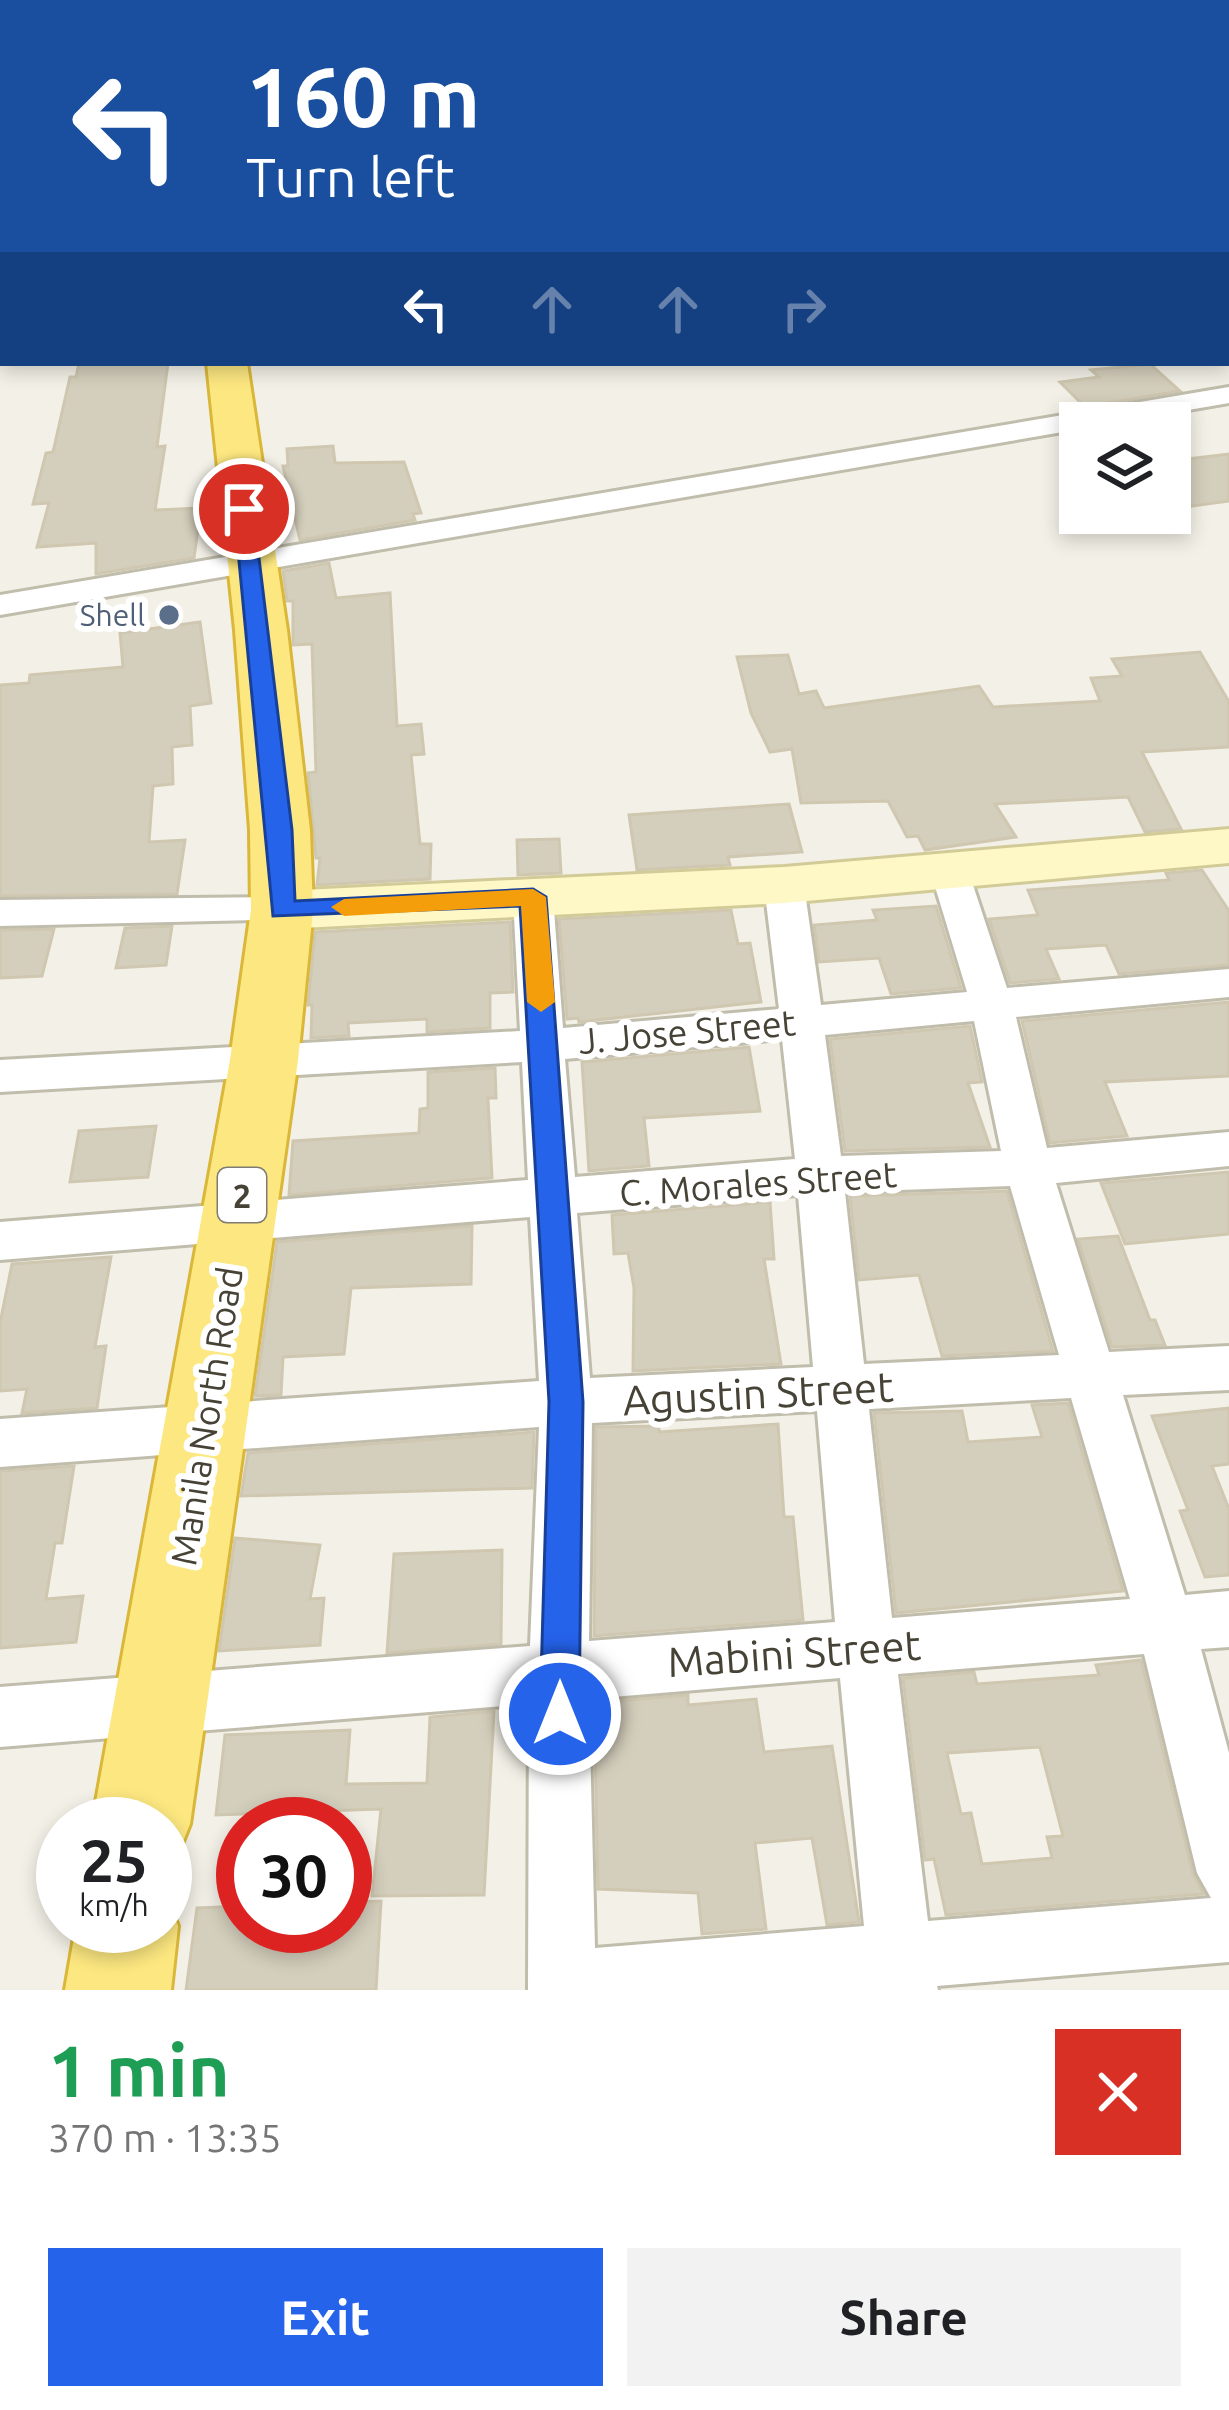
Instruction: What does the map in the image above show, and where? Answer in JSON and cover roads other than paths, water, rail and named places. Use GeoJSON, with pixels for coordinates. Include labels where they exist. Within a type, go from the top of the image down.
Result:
{"type":"FeatureCollection","features":[{"type":"Feature","properties":{"kind":"highway","name":"Manila North Road"},"geometry":{"type":"LineString","coordinates":[[145,1797],[264,1060],[282,910],[280,830],[227,366]]}},
{"type":"Feature","properties":{"kind":"highway"},"geometry":{"type":"LineString","coordinates":[[118,1990],[123,1953]]}},
{"type":"Feature","properties":{"kind":"main road"},"geometry":{"type":"LineString","coordinates":[[282,910],[784,885],[1229,846]]}},
{"type":"Feature","properties":{"kind":"street"},"geometry":{"type":"LineString","coordinates":[[0,604],[1229,395]]}},
{"type":"Feature","properties":{"kind":"street"},"geometry":{"type":"LineString","coordinates":[[950,870],[992,1006],[1028,1168],[1166,1625],[1229,1873]]}},
{"type":"Feature","properties":{"kind":"street"},"geometry":{"type":"LineString","coordinates":[[784,885],[823,1174],[863,1648],[902,1974]]}},
{"type":"Feature","properties":{"kind":"street"},"geometry":{"type":"LineString","coordinates":[[533,897],[566,1402],[560,1669],[562,1987],[902,1974],[1229,1929]]}},
{"type":"Feature","properties":{"kind":"street"},"geometry":{"type":"LineString","coordinates":[[0,913],[282,910]]}},
{"type":"Feature","properties":{"kind":"street","name":"J. Jose Street"},"geometry":{"type":"LineString","coordinates":[[0,1076],[544,1045],[1229,983]]}},
{"type":"Feature","properties":{"kind":"street","name":"C. Morales Street"},"geometry":{"type":"LineString","coordinates":[[0,1241],[823,1174],[1028,1168],[1229,1150]]}},
{"type":"Feature","properties":{"kind":"street","name":"Agustin Street"},"geometry":{"type":"LineString","coordinates":[[0,1444],[566,1402],[1229,1368]]}},
{"type":"Feature","properties":{"kind":"street","name":"Mabini Street"},"geometry":{"type":"LineString","coordinates":[[0,1717],[1229,1619]]}},
{"type":"Feature","properties":{"kind":"place","name":"Shell"},"geometry":{"type":"Point","coordinates":[169,615]}}]}
